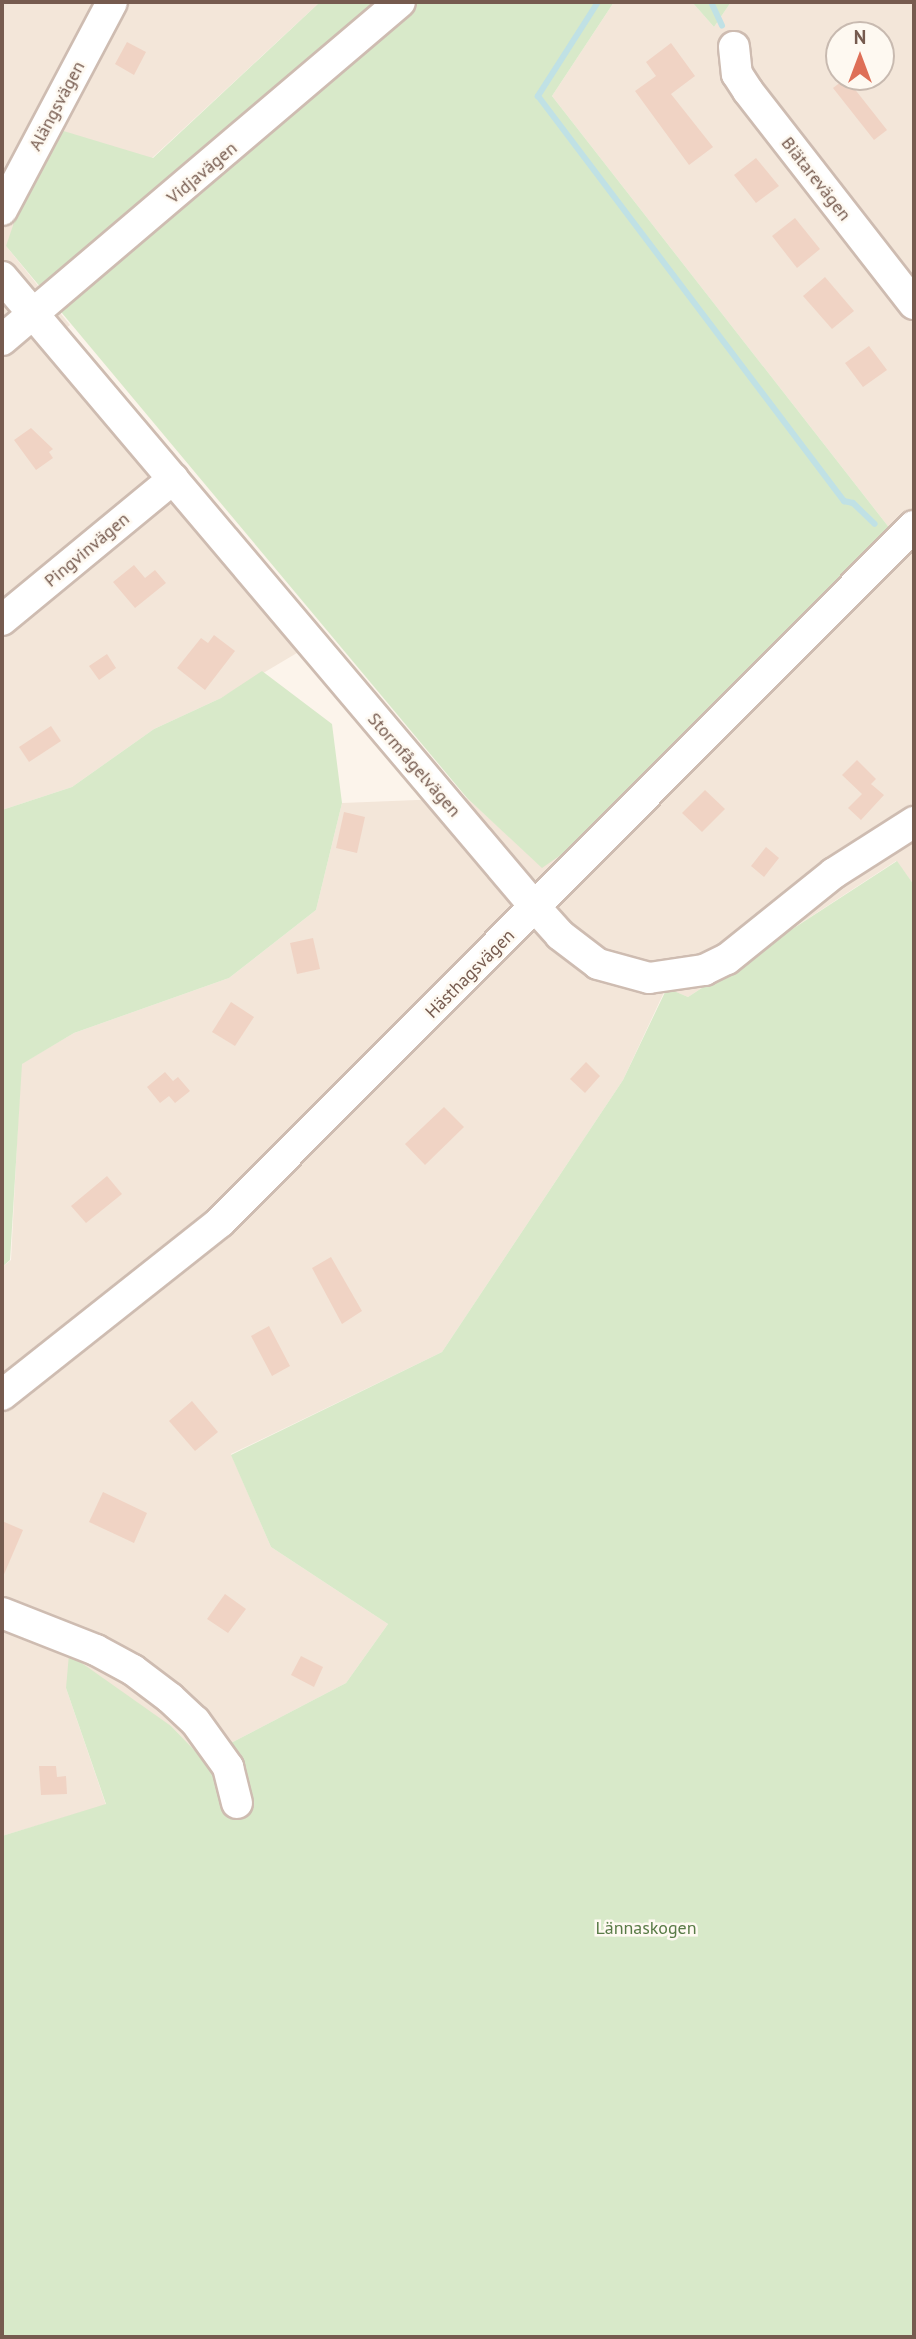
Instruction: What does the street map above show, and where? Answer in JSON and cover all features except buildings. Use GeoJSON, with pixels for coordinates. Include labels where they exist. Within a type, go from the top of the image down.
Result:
{"type":"FeatureCollection","features":[{"type":"Feature","properties":{"kind":"street","name":"Alängsvägen"},"geometry":{"type":"LineString","coordinates":[[2,210],[112,2]]}},
{"type":"Feature","properties":{"kind":"street","name":"Vidjavägen"},"geometry":{"type":"LineString","coordinates":[[2,341],[400,2]]}},
{"type":"Feature","properties":{"kind":"street","name":"Biätarevägen"},"geometry":{"type":"LineString","coordinates":[[734,47],[737,74],[748,91],[914,304]]}},
{"type":"Feature","properties":{"kind":"street","name":"Stormfågelvägen"},"geometry":{"type":"LineString","coordinates":[[2,277],[535,907],[560,935],[597,964],[621,974],[675,978],[727,959],[835,873],[914,822]]}},
{"type":"Feature","properties":{"kind":"street","name":"Pingvinvägen"},"geometry":{"type":"LineString","coordinates":[[2,620],[173,480]]}},
{"type":"Feature","properties":{"kind":"street","name":"Hästhagsvägen"},"geometry":{"type":"LineString","coordinates":[[2,1395],[220,1222],[914,526]]}},
{"type":"Feature","properties":{"kind":"street"},"geometry":{"type":"LineString","coordinates":[[2,1613],[96,1650],[170,1698],[195,1721],[228,1767],[237,1803]]}},
{"type":"Feature","properties":{"kind":"shaded area"},"geometry":{"type":"Polygon","coordinates":[[[2,2],[320,2],[152,158],[6,246],[70,325],[42,347],[307,647],[221,698],[154,729],[72,787],[2,810],[2,2]]]}},
{"type":"Feature","properties":{"kind":"shaded area"},"geometry":{"type":"Polygon","coordinates":[[[614,2],[692,2],[714,27],[731,2],[914,2],[914,885],[896,861],[688,997],[666,988],[623,1080],[442,1352],[231,1454],[271,1547],[388,1624],[346,1683],[202,1758],[171,1726],[66,1688],[106,1805],[2,1836],[2,1267],[11,1260],[21,1064],[74,1033],[229,978],[316,910],[342,803],[467,798],[542,867],[571,848],[891,530],[552,96],[614,2]]]}},
{"type":"Feature","properties":{"kind":"green space"},"geometry":{"type":"Polygon","coordinates":[[[320,2],[614,2],[552,96],[891,530],[571,848],[542,868],[467,798],[6,246],[47,126],[153,158],[320,2]]]}},
{"type":"Feature","properties":{"kind":"green space"},"geometry":{"type":"Polygon","coordinates":[[[692,2],[731,2],[714,27],[692,2]]]}},
{"type":"Feature","properties":{"kind":"green space"},"geometry":{"type":"Polygon","coordinates":[[[262,671],[332,724],[342,803],[316,910],[229,978],[74,1033],[22,1064],[10,1260],[2,1267],[2,810],[72,787],[154,729],[221,698],[262,671]]]}},
{"type":"Feature","properties":{"kind":"green space","name":"Lännaskogen"},"geometry":{"type":"Polygon","coordinates":[[[897,861],[914,885],[914,2337],[2,2337],[2,1836],[106,1804],[66,1688],[69,1654],[171,1726],[202,1758],[346,1683],[388,1624],[271,1547],[231,1455],[442,1352],[623,1080],[667,988],[688,997],[897,861]]]}},
{"type":"Feature","properties":{"kind":"waterway"},"geometry":{"type":"LineString","coordinates":[[598,2],[538,96],[844,501],[853,503],[875,524]]}},
{"type":"Feature","properties":{"kind":"waterway"},"geometry":{"type":"LineString","coordinates":[[711,2],[722,26]]}}]}
